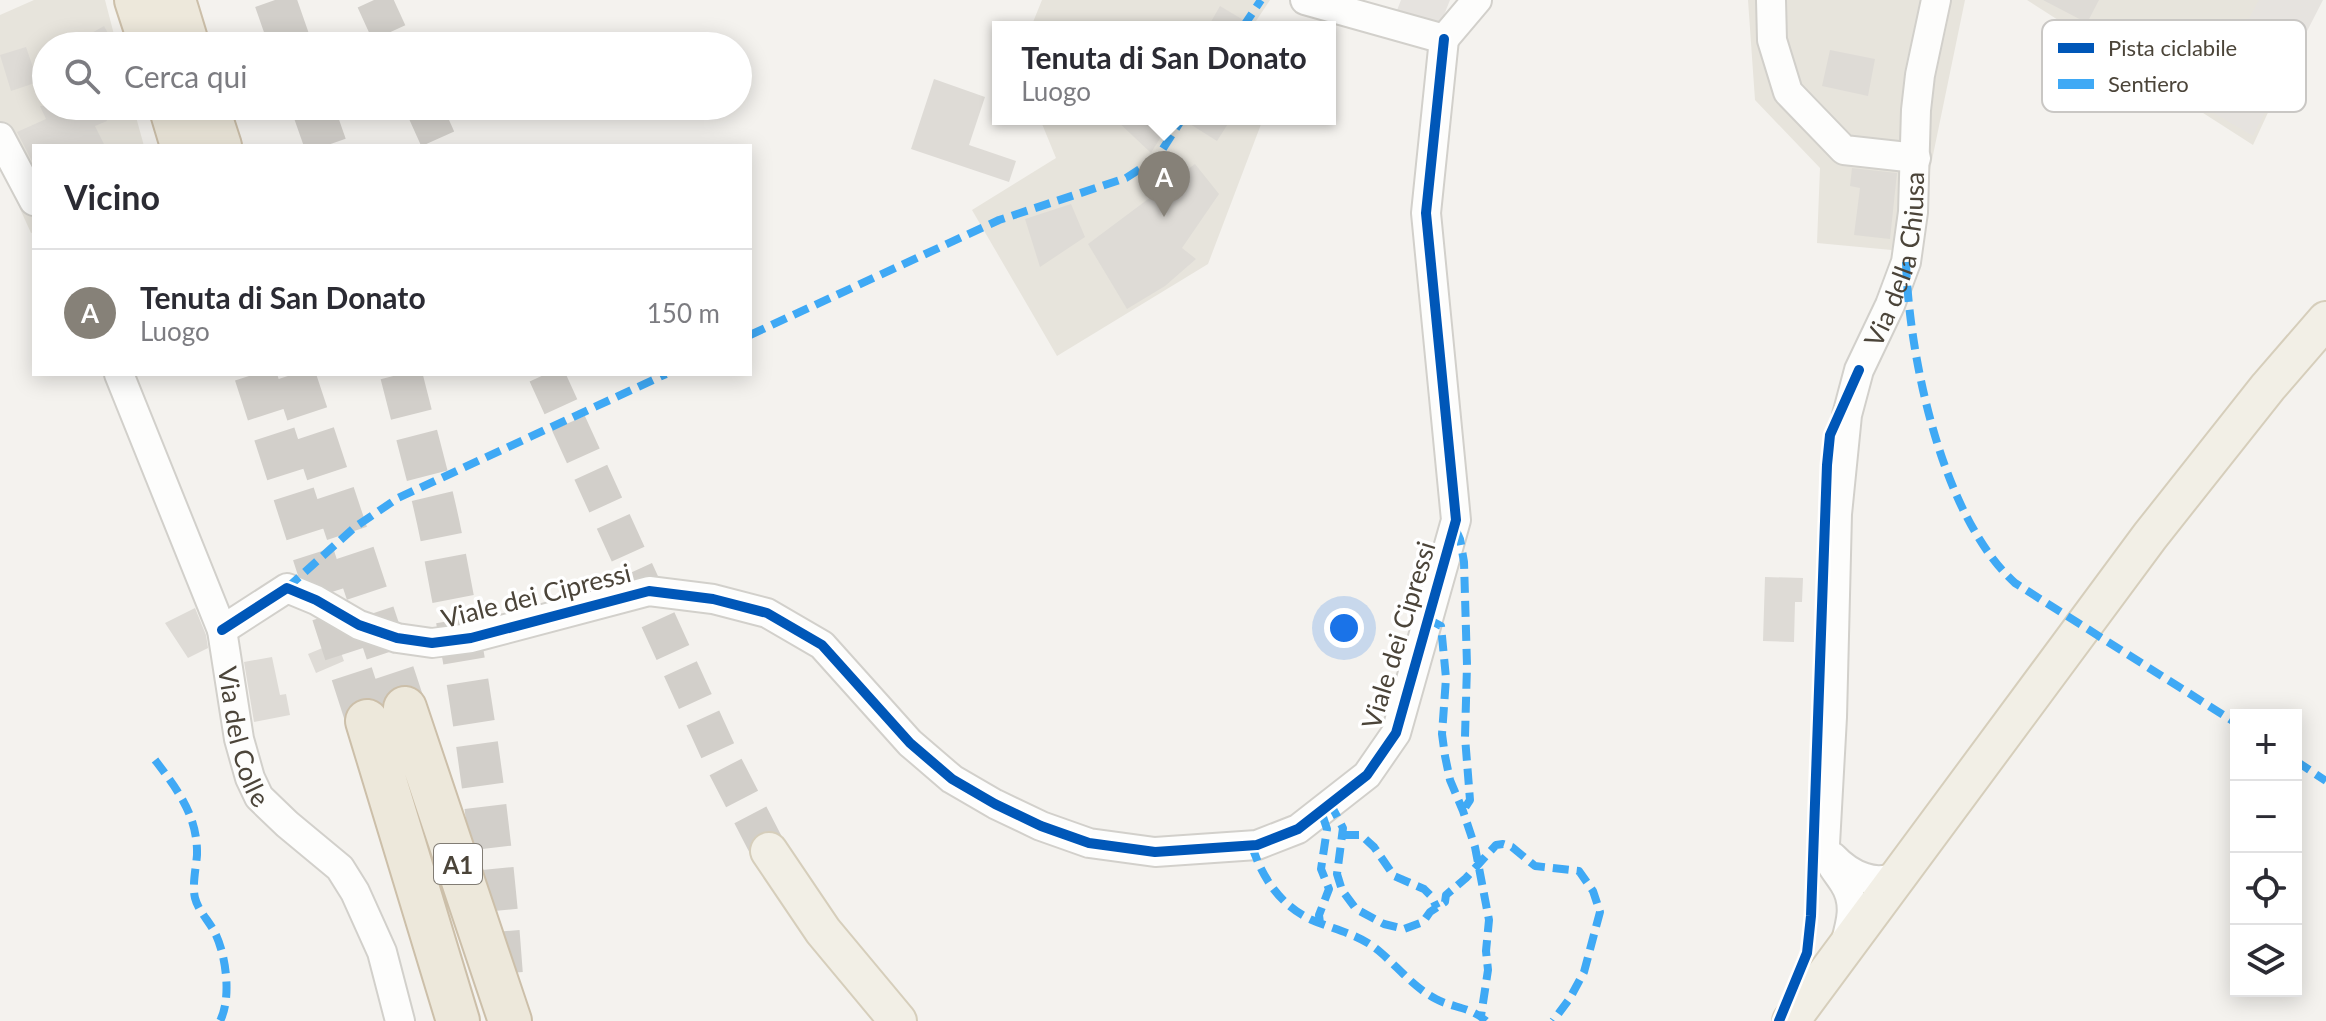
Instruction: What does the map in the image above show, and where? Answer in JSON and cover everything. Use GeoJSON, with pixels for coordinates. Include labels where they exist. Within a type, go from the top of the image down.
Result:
{"type":"FeatureCollection","features":[{"type":"Feature","properties":{"kind":"highway"},"geometry":{"type":"LineString","coordinates":[[136,0],[146,32]]}},
{"type":"Feature","properties":{"kind":"highway"},"geometry":{"type":"LineString","coordinates":[[174,0],[184,32]]}},
{"type":"Feature","properties":{"kind":"highway"},"geometry":{"type":"LineString","coordinates":[[174,120],[181,144]]}},
{"type":"Feature","properties":{"kind":"highway"},"geometry":{"type":"LineString","coordinates":[[212,120],[219,144]]}},
{"type":"Feature","properties":{"kind":"highway","name":"A1"},"geometry":{"type":"LineString","coordinates":[[458,1021],[386,714],[510,1021]]}},
{"type":"Feature","properties":{"kind":"main road"},"geometry":{"type":"LineString","coordinates":[[1843,950],[2200,471],[2326,320]]}},
{"type":"Feature","properties":{"kind":"main road"},"geometry":{"type":"LineString","coordinates":[[769,851],[823,931],[898,1021]]}},
{"type":"Feature","properties":{"kind":"main road","name":"Via della Chiusa"},"geometry":{"type":"LineString","coordinates":[[1791,1021],[1843,950]]}},
{"type":"Feature","properties":{"kind":"street"},"geometry":{"type":"LineString","coordinates":[[1305,0],[1444,39],[1477,0]]}},
{"type":"Feature","properties":{"kind":"street"},"geometry":{"type":"LineString","coordinates":[[1771,0],[1772,40],[1788,92],[1844,150],[1916,158]]}},
{"type":"Feature","properties":{"kind":"street","name":"Via della Chiusa"},"geometry":{"type":"LineString","coordinates":[[1843,950],[1852,918],[1851,900],[1826,854],[1825,834],[1832,717],[1837,514],[1847,415],[1859,370],[1890,305],[1906,262],[1920,75],[1936,0]]}},
{"type":"Feature","properties":{"kind":"street","name":"Viale dei Cipressi"},"geometry":{"type":"LineString","coordinates":[[222,630],[287,588],[316,600],[359,625],[397,638],[432,643],[471,638],[649,591],[713,599],[767,613],[822,645],[910,743],[952,779],[1041,826],[1089,843],[1155,852],[1257,845],[1298,829],[1367,775],[1396,733],[1456,520],[1426,213],[1444,39]]}},
{"type":"Feature","properties":{"kind":"street"},"geometry":{"type":"LineString","coordinates":[[0,137],[32,197]]}},
{"type":"Feature","properties":{"kind":"street","name":"Via del Colle"},"geometry":{"type":"LineString","coordinates":[[120,376],[222,630],[239,739],[250,778],[259,797],[340,868],[355,892],[382,952],[400,1021]]}},
{"type":"Feature","properties":{"kind":"street"},"geometry":{"type":"LineString","coordinates":[[1825,834],[1830,854],[1850,872],[1877,880],[1899,874]]}},
{"type":"Feature","properties":{"kind":"shaded area"},"geometry":{"type":"Polygon","coordinates":[[[34,0],[105,0],[113,32],[32,32],[32,120],[137,120],[143,144],[32,144],[31,233],[0,165],[0,15],[34,0]]]}},
{"type":"Feature","properties":{"kind":"shaded area"},"geometry":{"type":"Polygon","coordinates":[[[1042,0],[1270,0],[1256,21],[1033,21],[1042,0]]]}},
{"type":"Feature","properties":{"kind":"shaded area"},"geometry":{"type":"Polygon","coordinates":[[[1401,0],[1450,0],[1438,30],[1396,13],[1401,0]]]}},
{"type":"Feature","properties":{"kind":"shaded area"},"geometry":{"type":"Polygon","coordinates":[[[1748,0],[1965,0],[1913,252],[1817,243],[1820,168],[1755,100],[1748,0]]]}},
{"type":"Feature","properties":{"kind":"shaded area"},"geometry":{"type":"Polygon","coordinates":[[[2027,0],[2320,0],[2306,30],[2306,20],[2058,20],[2027,0]]]}},
{"type":"Feature","properties":{"kind":"shaded area"},"geometry":{"type":"Polygon","coordinates":[[[2259,0],[2323,0],[2306,33],[2306,20],[2248,20],[2259,0]]]}},
{"type":"Feature","properties":{"kind":"shaded area"},"geometry":{"type":"Polygon","coordinates":[[[2202,112],[2268,112],[2253,145],[2202,112]]]}},
{"type":"Feature","properties":{"kind":"shaded area"},"geometry":{"type":"Polygon","coordinates":[[[2212,112],[2265,112],[2253,136],[2212,112]]]}},
{"type":"Feature","properties":{"kind":"shaded area"},"geometry":{"type":"Polygon","coordinates":[[[1042,125],[1261,125],[1208,264],[1057,356],[972,210],[1056,158],[1042,125]]]}},
{"type":"Feature","properties":{"kind":"building"},"geometry":{"type":"Polygon","coordinates":[[[2043,0],[2099,0],[2089,20],[2081,20],[2043,0]]]}},
{"type":"Feature","properties":{"kind":"building"},"geometry":{"type":"Polygon","coordinates":[[[1220,6],[1245,21],[1211,21],[1220,6]]]}},
{"type":"Feature","properties":{"kind":"building"},"geometry":{"type":"Polygon","coordinates":[[[104,26],[107,32],[94,32],[104,26]]]}},
{"type":"Feature","properties":{"kind":"building"},"geometry":{"type":"Polygon","coordinates":[[[26,47],[32,64],[32,84],[11,91],[0,55],[26,47]]]}},
{"type":"Feature","properties":{"kind":"building"},"geometry":{"type":"Polygon","coordinates":[[[1830,50],[1875,59],[1868,96],[1822,86],[1830,50]]]}},
{"type":"Feature","properties":{"kind":"building"},"geometry":{"type":"Polygon","coordinates":[[[934,79],[985,97],[969,145],[1016,161],[1009,182],[911,149],[934,79]]]}},
{"type":"Feature","properties":{"kind":"building"},"geometry":{"type":"Polygon","coordinates":[[[44,120],[107,121],[95,126],[104,144],[32,144],[32,161],[17,132],[44,120]]]}},
{"type":"Feature","properties":{"kind":"building"},"geometry":{"type":"Polygon","coordinates":[[[1121,125],[1166,125],[1151,153],[1121,125]]]}},
{"type":"Feature","properties":{"kind":"building"},"geometry":{"type":"Polygon","coordinates":[[[1192,125],[1227,125],[1217,141],[1192,125]]]}},
{"type":"Feature","properties":{"kind":"building"},"geometry":{"type":"Polygon","coordinates":[[[1195,164],[1219,194],[1182,248],[1196,259],[1165,286],[1127,309],[1088,244],[1195,164]]]}},
{"type":"Feature","properties":{"kind":"building"},"geometry":{"type":"Polygon","coordinates":[[[1852,168],[1897,173],[1890,239],[1854,235],[1860,188],[1850,186],[1852,168]]]}},
{"type":"Feature","properties":{"kind":"building"},"geometry":{"type":"Polygon","coordinates":[[[1071,204],[1085,237],[1040,267],[1025,219],[1071,204]]]}},
{"type":"Feature","properties":{"kind":"building"},"geometry":{"type":"Polygon","coordinates":[[[1765,577],[1803,578],[1802,602],[1795,602],[1794,642],[1763,641],[1765,577]]]}},
{"type":"Feature","properties":{"kind":"building"},"geometry":{"type":"Polygon","coordinates":[[[195,608],[208,648],[188,658],[165,623],[195,608]]]}},
{"type":"Feature","properties":{"kind":"building"},"geometry":{"type":"Polygon","coordinates":[[[337,642],[344,661],[316,673],[308,654],[337,642]]]}},
{"type":"Feature","properties":{"kind":"building"},"geometry":{"type":"Polygon","coordinates":[[[272,657],[280,695],[286,694],[290,715],[254,722],[244,662],[272,657]]]}},
{"type":"Feature","properties":{"kind":"tunnel"},"geometry":{"type":"LineString","coordinates":[[275,0],[286,32]]}},
{"type":"Feature","properties":{"kind":"tunnel"},"geometry":{"type":"LineString","coordinates":[[374,0],[389,32]]}},
{"type":"Feature","properties":{"kind":"tunnel"},"geometry":{"type":"LineString","coordinates":[[317,120],[325,144]]}},
{"type":"Feature","properties":{"kind":"tunnel"},"geometry":{"type":"LineString","coordinates":[[429,120],[440,144]]}},
{"type":"Feature","properties":{"kind":"tunnel"},"geometry":{"type":"LineString","coordinates":[[256,376],[367,721]]}},
{"type":"Feature","properties":{"kind":"tunnel"},"geometry":{"type":"LineString","coordinates":[[295,376],[405,708]]}},
{"type":"Feature","properties":{"kind":"tunnel"},"geometry":{"type":"LineString","coordinates":[[402,376],[439,524],[463,653],[486,814],[502,976]]}},
{"type":"Feature","properties":{"kind":"tunnel"},"geometry":{"type":"LineString","coordinates":[[547,376],[722,760],[769,851]]}},
{"type":"Feature","properties":{"kind":"marked path"},"geometry":{"type":"LineString","coordinates":[[1247,21],[1261,0]]}},
{"type":"Feature","properties":{"kind":"marked path"},"geometry":{"type":"LineString","coordinates":[[752,334],[999,220],[1126,178],[1157,158],[1178,125]]}},
{"type":"Feature","properties":{"kind":"marked path"},"geometry":{"type":"LineString","coordinates":[[1906,262],[1914,343],[1934,433],[1949,477],[1989,554],[2015,583],[2230,719]]}},
{"type":"Feature","properties":{"kind":"marked path"},"geometry":{"type":"LineString","coordinates":[[287,588],[355,527],[398,498],[662,376]]}},
{"type":"Feature","properties":{"kind":"marked path"},"geometry":{"type":"LineString","coordinates":[[1456,530],[1464,562],[1467,665],[1465,737],[1470,800],[1463,811]]}},
{"type":"Feature","properties":{"kind":"marked path"},"geometry":{"type":"LineString","coordinates":[[1428,619],[1441,626],[1446,678],[1442,734],[1445,756],[1450,780],[1475,847],[1489,920],[1488,970],[1481,1016]]}},
{"type":"Feature","properties":{"kind":"marked path"},"geometry":{"type":"LineString","coordinates":[[155,760],[178,793],[194,828],[197,855],[195,898],[214,931],[224,963],[227,988],[220,1021]]}},
{"type":"Feature","properties":{"kind":"marked path"},"geometry":{"type":"LineString","coordinates":[[2302,765],[2326,781]]}},
{"type":"Feature","properties":{"kind":"marked path"},"geometry":{"type":"LineString","coordinates":[[1330,803],[1343,828],[1337,874],[1342,890],[1356,909],[1384,924],[1404,929],[1423,922],[1496,845],[1512,847],[1535,866],[1579,871],[1593,891],[1600,912],[1584,972],[1553,1021]]}},
{"type":"Feature","properties":{"kind":"marked path"},"geometry":{"type":"LineString","coordinates":[[1320,923],[1319,915],[1329,889],[1321,869],[1327,829],[1321,811]]}},
{"type":"Feature","properties":{"kind":"marked path"},"geometry":{"type":"LineString","coordinates":[[1343,835],[1361,835],[1374,847],[1394,876],[1424,889],[1437,908]]}},
{"type":"Feature","properties":{"kind":"marked path"},"geometry":{"type":"LineString","coordinates":[[1252,846],[1267,880],[1291,907],[1312,920],[1363,940],[1428,994],[1486,1021]]}},
{"type":"Feature","properties":{"kind":"cycle path"},"geometry":{"type":"LineString","coordinates":[[222,630],[287,588],[316,600],[359,625],[397,638],[432,643],[471,638],[649,591],[713,599],[767,613],[822,645],[910,743],[952,779],[1041,826],[1089,843],[1155,852],[1257,845],[1298,829],[1367,775],[1396,733],[1456,520],[1426,213],[1444,39]]}},
{"type":"Feature","properties":{"kind":"cycle path"},"geometry":{"type":"LineString","coordinates":[[1779,1021],[1807,953],[1811,916],[1830,435],[1859,370]]}},
{"type":"Feature","properties":{"kind":"place","name":"Tenuta di San Donato"},"geometry":{"type":"Point","coordinates":[1164,217]}}]}
